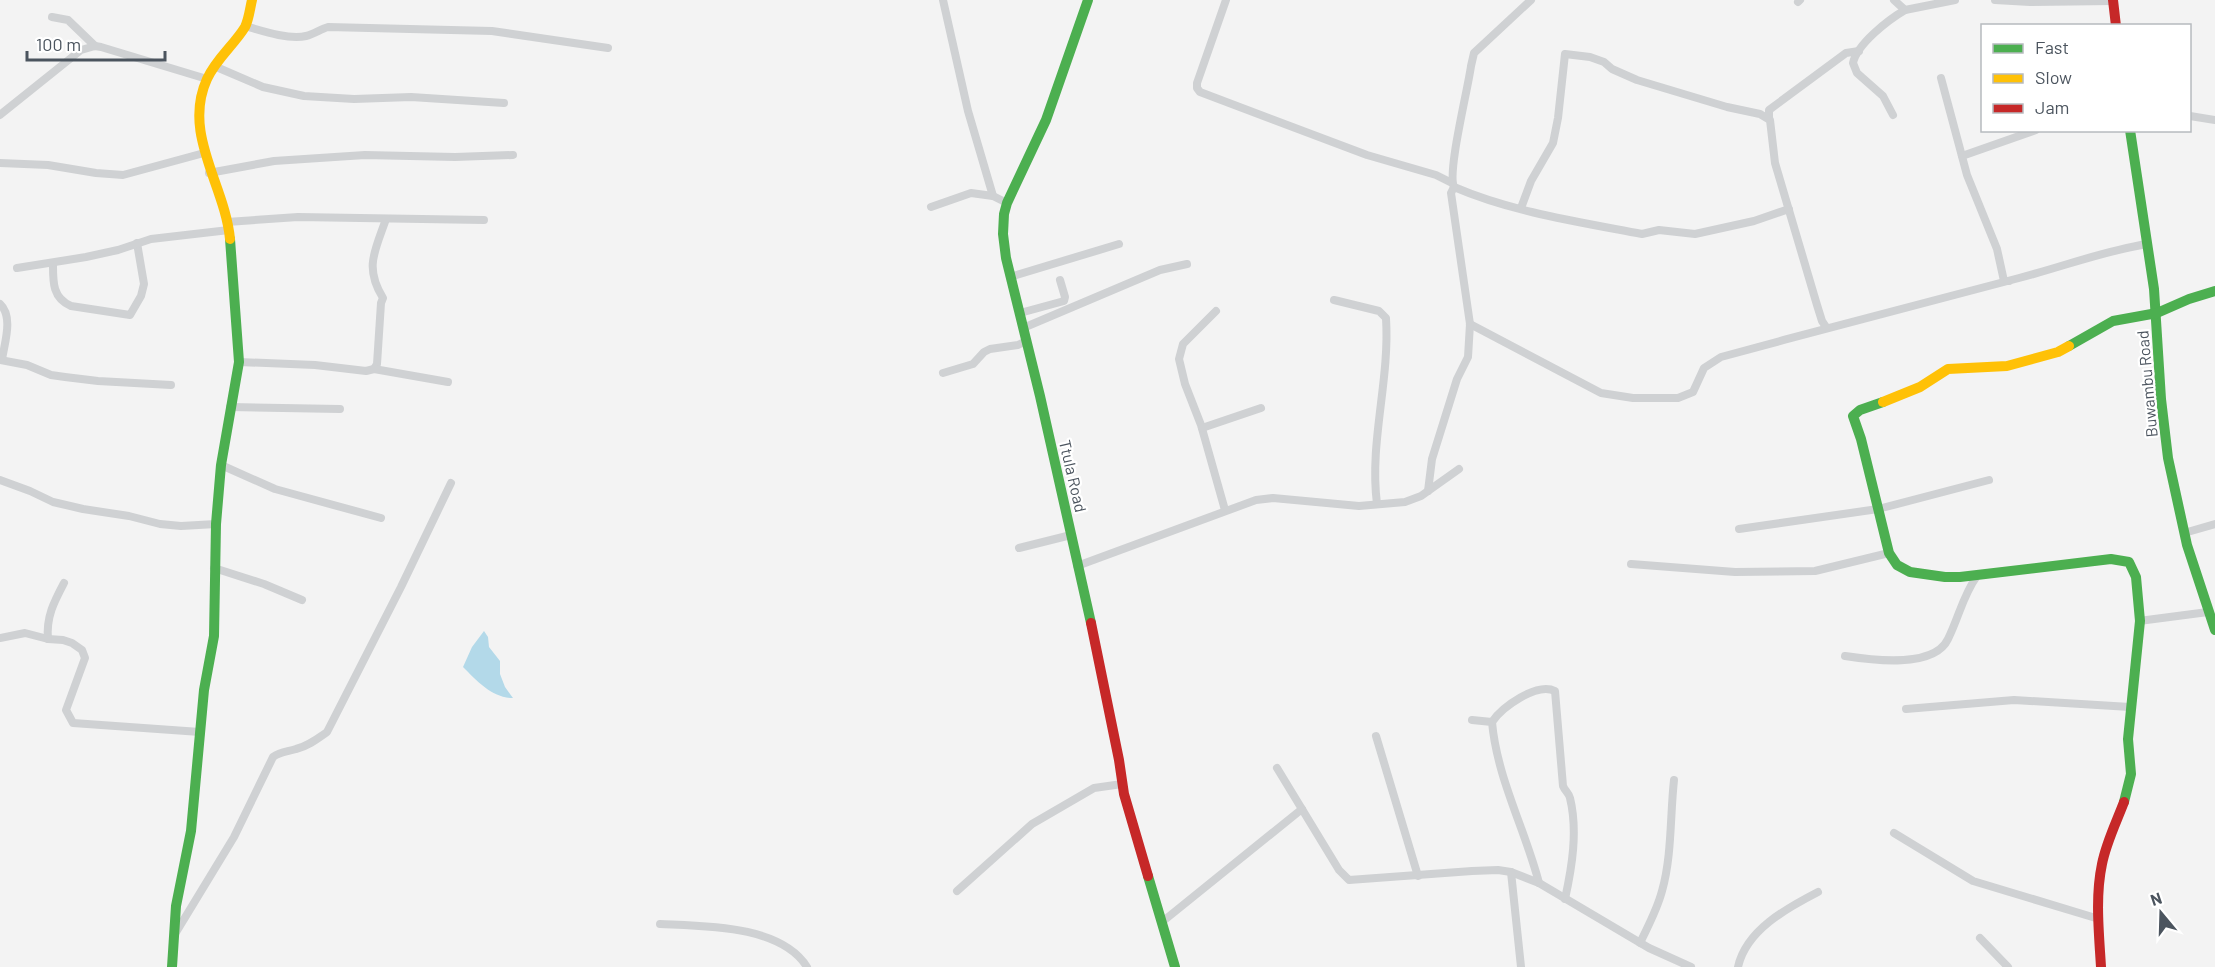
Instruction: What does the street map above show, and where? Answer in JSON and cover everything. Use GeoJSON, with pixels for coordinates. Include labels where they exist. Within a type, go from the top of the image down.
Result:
{"type":"FeatureCollection","features":[{"type":"Feature","properties":{"kind":"street"},"geometry":{"type":"LineString","coordinates":[[172,967],[179,887],[191,831],[204,690],[214,636],[214,568],[221,465],[239,362],[228,226],[209,173],[198,108],[207,79],[214,66],[245,26],[252,0]]}},
{"type":"Feature","properties":{"kind":"street"},"geometry":{"type":"LineString","coordinates":[[944,0],[968,111],[993,196]]}},
{"type":"Feature","properties":{"kind":"street","name":"Ttula Road"},"geometry":{"type":"LineString","coordinates":[[1088,0],[1046,120],[1007,203],[1003,234],[1010,278],[1020,313],[1097,652],[1122,784],[1176,967]]}},
{"type":"Feature","properties":{"kind":"street"},"geometry":{"type":"LineString","coordinates":[[1226,0],[1197,83],[1200,92],[1367,155],[1436,176],[1468,193],[1521,208],[1642,234],[1659,230],[1695,234],[1754,221],[1789,209]]}},
{"type":"Feature","properties":{"kind":"street"},"geometry":{"type":"LineString","coordinates":[[1428,491],[1432,459],[1457,379],[1467,357],[1470,324],[1451,194],[1453,162],[1474,53],[1531,0]]}},
{"type":"Feature","properties":{"kind":"street"},"geometry":{"type":"LineString","coordinates":[[1894,0],[1905,10]]}},
{"type":"Feature","properties":{"kind":"street"},"geometry":{"type":"LineString","coordinates":[[1893,115],[1883,96],[1857,73],[1853,63],[1858,51],[1889,20],[1905,10],[1955,0]]}},
{"type":"Feature","properties":{"kind":"street"},"geometry":{"type":"LineString","coordinates":[[1995,0],[2113,1],[2116,24]]}},
{"type":"Feature","properties":{"kind":"street"},"geometry":{"type":"LineString","coordinates":[[52,17],[68,20],[95,46],[207,79]]}},
{"type":"Feature","properties":{"kind":"street"},"geometry":{"type":"LineString","coordinates":[[245,26],[262,32],[299,36],[333,27],[492,31],[608,48]]}},
{"type":"Feature","properties":{"kind":"street"},"geometry":{"type":"LineString","coordinates":[[0,115],[81,50],[95,46]]}},
{"type":"Feature","properties":{"kind":"street"},"geometry":{"type":"LineString","coordinates":[[1826,327],[1817,305],[1775,163],[1773,132],[1768,118],[1769,110],[1846,53],[1858,51]]}},
{"type":"Feature","properties":{"kind":"street"},"geometry":{"type":"LineString","coordinates":[[1521,208],[1531,181],[1552,143],[1558,118],[1565,54],[1590,57],[1637,80],[1768,118]]}},
{"type":"Feature","properties":{"kind":"street"},"geometry":{"type":"LineString","coordinates":[[214,66],[263,87],[304,96],[354,99],[411,97],[504,103]]}},
{"type":"Feature","properties":{"kind":"street"},"geometry":{"type":"LineString","coordinates":[[1941,78],[1967,175],[1997,249],[2004,281],[2010,281]]}},
{"type":"Feature","properties":{"kind":"street"},"geometry":{"type":"LineString","coordinates":[[2191,116],[2215,120]]}},
{"type":"Feature","properties":{"kind":"street"},"geometry":{"type":"LineString","coordinates":[[1962,156],[2030,132]]}},
{"type":"Feature","properties":{"kind":"street","name":"Buwambu Road"},"geometry":{"type":"LineString","coordinates":[[2130,132],[2157,313],[2165,432],[2175,498],[2215,630]]}},
{"type":"Feature","properties":{"kind":"street"},"geometry":{"type":"LineString","coordinates":[[0,163],[48,165],[123,175],[204,153]]}},
{"type":"Feature","properties":{"kind":"street"},"geometry":{"type":"LineString","coordinates":[[209,173],[274,161],[365,154],[455,157],[513,155]]}},
{"type":"Feature","properties":{"kind":"street"},"geometry":{"type":"LineString","coordinates":[[931,207],[971,193],[993,196],[1007,203]]}},
{"type":"Feature","properties":{"kind":"street"},"geometry":{"type":"LineString","coordinates":[[17,268],[118,250],[151,239],[298,217],[484,220]]}},
{"type":"Feature","properties":{"kind":"street"},"geometry":{"type":"LineString","coordinates":[[374,369],[377,364],[383,298],[377,288],[371,262],[386,219]]}},
{"type":"Feature","properties":{"kind":"street"},"geometry":{"type":"LineString","coordinates":[[53,263],[53,284],[57,296],[63,303],[130,315],[141,296],[144,284],[137,243]]}},
{"type":"Feature","properties":{"kind":"street"},"geometry":{"type":"LineString","coordinates":[[1010,278],[1119,244]]}},
{"type":"Feature","properties":{"kind":"street"},"geometry":{"type":"LineString","coordinates":[[1470,324],[1602,393],[1633,398],[1678,398],[1693,392],[1704,368],[1721,357],[1826,327],[2010,281],[2103,253],[2147,244]]}},
{"type":"Feature","properties":{"kind":"street"},"geometry":{"type":"LineString","coordinates":[[1023,328],[1160,270],[1187,264]]}},
{"type":"Feature","properties":{"kind":"street"},"geometry":{"type":"LineString","coordinates":[[1020,313],[1064,301],[1060,280]]}},
{"type":"Feature","properties":{"kind":"street"},"geometry":{"type":"LineString","coordinates":[[2101,967],[2099,919],[2102,863],[2131,777],[2128,740],[2139,621],[2139,601],[2133,568],[2121,559],[2059,564],[1977,576],[1938,578],[1903,570],[1889,553],[1862,439],[1853,416],[1860,410],[1901,396],[1948,369],[2007,366],[2031,360],[2058,352],[2114,321],[2157,313],[2215,291]]}},
{"type":"Feature","properties":{"kind":"street"},"geometry":{"type":"LineString","coordinates":[[1334,300],[1379,310],[1386,318],[1386,374],[1375,471],[1377,504]]}},
{"type":"Feature","properties":{"kind":"street"},"geometry":{"type":"LineString","coordinates":[[0,304],[6,311],[8,319],[1,360],[27,365],[51,375],[64,377],[171,385]]}},
{"type":"Feature","properties":{"kind":"street"},"geometry":{"type":"LineString","coordinates":[[1216,312],[1183,344],[1179,359],[1185,384],[1202,428],[1225,510]]}},
{"type":"Feature","properties":{"kind":"street"},"geometry":{"type":"LineString","coordinates":[[943,373],[973,364],[990,349],[1018,345],[1026,341]]}},
{"type":"Feature","properties":{"kind":"street"},"geometry":{"type":"LineString","coordinates":[[239,362],[315,365],[366,371],[374,369],[448,382]]}},
{"type":"Feature","properties":{"kind":"street"},"geometry":{"type":"LineString","coordinates":[[230,407],[340,409]]}},
{"type":"Feature","properties":{"kind":"street"},"geometry":{"type":"LineString","coordinates":[[1202,428],[1261,408]]}},
{"type":"Feature","properties":{"kind":"street"},"geometry":{"type":"LineString","coordinates":[[221,465],[275,489],[381,518]]}},
{"type":"Feature","properties":{"kind":"street"},"geometry":{"type":"LineString","coordinates":[[1077,566],[1256,500],[1273,498],[1338,505],[1377,504],[1415,499],[1459,469]]}},
{"type":"Feature","properties":{"kind":"street"},"geometry":{"type":"LineString","coordinates":[[0,480],[53,502],[83,509],[181,526],[216,524]]}},
{"type":"Feature","properties":{"kind":"street"},"geometry":{"type":"LineString","coordinates":[[1739,529],[1878,509],[1989,480]]}},
{"type":"Feature","properties":{"kind":"street"},"geometry":{"type":"LineString","coordinates":[[174,936],[234,837],[273,757],[281,752],[312,743],[327,732],[451,483]]}},
{"type":"Feature","properties":{"kind":"street"},"geometry":{"type":"LineString","coordinates":[[2184,532],[2215,524]]}},
{"type":"Feature","properties":{"kind":"street"},"geometry":{"type":"LineString","coordinates":[[1019,548],[1071,535]]}},
{"type":"Feature","properties":{"kind":"street"},"geometry":{"type":"LineString","coordinates":[[1631,564],[1735,572],[1807,572],[1830,569],[1889,553]]}},
{"type":"Feature","properties":{"kind":"street"},"geometry":{"type":"LineString","coordinates":[[214,568],[264,584],[302,600]]}},
{"type":"Feature","properties":{"kind":"street"},"geometry":{"type":"LineString","coordinates":[[1845,656],[1896,661],[1922,656],[1940,649],[1947,641],[1966,594],[1977,576]]}},
{"type":"Feature","properties":{"kind":"street"},"geometry":{"type":"LineString","coordinates":[[48,639],[47,625],[51,608],[64,583]]}},
{"type":"Feature","properties":{"kind":"street"},"geometry":{"type":"LineString","coordinates":[[2139,621],[2208,612]]}},
{"type":"Feature","properties":{"kind":"street"},"geometry":{"type":"LineString","coordinates":[[0,638],[25,633],[72,643],[82,650],[85,658],[66,710],[73,723],[200,732]]}},
{"type":"Feature","properties":{"kind":"street"},"geometry":{"type":"LineString","coordinates":[[1492,722],[1506,707],[1522,696],[1551,689],[1555,691],[1563,786],[1570,794],[1573,831],[1572,868],[1565,899]]}},
{"type":"Feature","properties":{"kind":"street"},"geometry":{"type":"LineString","coordinates":[[1906,709],[2014,700],[2130,707]]}},
{"type":"Feature","properties":{"kind":"street"},"geometry":{"type":"LineString","coordinates":[[1472,720],[1492,722]]}},
{"type":"Feature","properties":{"kind":"street"},"geometry":{"type":"LineString","coordinates":[[1492,722],[1506,780],[1530,848],[1539,883]]}},
{"type":"Feature","properties":{"kind":"street"},"geometry":{"type":"LineString","coordinates":[[1376,736],[1418,876]]}},
{"type":"Feature","properties":{"kind":"street"},"geometry":{"type":"LineString","coordinates":[[1277,768],[1339,870],[1349,880],[1498,870],[1512,872],[1539,883],[1640,943],[1691,967]]}},
{"type":"Feature","properties":{"kind":"street"},"geometry":{"type":"LineString","coordinates":[[1640,943],[1662,891],[1669,848],[1674,780]]}},
{"type":"Feature","properties":{"kind":"street"},"geometry":{"type":"LineString","coordinates":[[957,891],[1032,824],[1094,788],[1122,784]]}},
{"type":"Feature","properties":{"kind":"street"},"geometry":{"type":"LineString","coordinates":[[1162,922],[1302,809]]}},
{"type":"Feature","properties":{"kind":"street"},"geometry":{"type":"LineString","coordinates":[[1894,833],[1973,881],[2099,919]]}},
{"type":"Feature","properties":{"kind":"street"},"geometry":{"type":"LineString","coordinates":[[1512,872],[1521,967]]}},
{"type":"Feature","properties":{"kind":"street"},"geometry":{"type":"LineString","coordinates":[[1738,967],[1752,937],[1781,914],[1818,892]]}},
{"type":"Feature","properties":{"kind":"street"},"geometry":{"type":"LineString","coordinates":[[660,924],[736,929],[777,941],[801,957],[807,967]]}},
{"type":"Feature","properties":{"kind":"street"},"geometry":{"type":"LineString","coordinates":[[1980,938],[2008,967]]}},
{"type":"Feature","properties":{"kind":"water"},"geometry":{"type":"Polygon","coordinates":[[[484,631],[488,637],[489,647],[500,661],[500,674],[505,687],[513,698],[492,692],[463,667],[472,647],[484,631]]]}},
{"type":"Feature","properties":{"kind":"traffic: fast"},"geometry":{"type":"LineString","coordinates":[[1088,0],[1046,120],[1007,203],[1003,234],[1006,258],[1040,396],[1091,623]]}},
{"type":"Feature","properties":{"kind":"traffic: fast"},"geometry":{"type":"LineString","coordinates":[[2130,132],[2154,289],[2161,399],[2168,458],[2187,545],[2215,630]]}},
{"type":"Feature","properties":{"kind":"traffic: fast"},"geometry":{"type":"LineString","coordinates":[[172,967],[176,906],[191,831],[204,690],[214,636],[216,524],[221,465],[239,362],[230,239]]}},
{"type":"Feature","properties":{"kind":"traffic: fast"},"geometry":{"type":"LineString","coordinates":[[2069,346],[2113,321],[2157,313],[2215,291]]}},
{"type":"Feature","properties":{"kind":"traffic: fast"},"geometry":{"type":"LineString","coordinates":[[1883,402],[1860,410],[1853,416],[1861,439],[1889,553],[1897,565],[1910,572],[1960,577],[2111,559],[2129,562],[2136,577],[2140,621],[2128,739],[2131,774],[2124,802]]}},
{"type":"Feature","properties":{"kind":"traffic: fast"},"geometry":{"type":"LineString","coordinates":[[1148,876],[1175,967]]}},
{"type":"Feature","properties":{"kind":"traffic: slow"},"geometry":{"type":"LineString","coordinates":[[230,239],[227,219],[207,159],[199,120],[201,99],[207,79],[245,27],[252,0]]}},
{"type":"Feature","properties":{"kind":"traffic: slow"},"geometry":{"type":"LineString","coordinates":[[1883,402],[1920,387],[1948,369],[2007,366],[2058,352],[2069,346]]}},
{"type":"Feature","properties":{"kind":"traffic: jam"},"geometry":{"type":"LineString","coordinates":[[2113,0],[2116,24]]}},
{"type":"Feature","properties":{"kind":"traffic: jam"},"geometry":{"type":"LineString","coordinates":[[1091,623],[1124,794],[1148,876]]}},
{"type":"Feature","properties":{"kind":"traffic: jam"},"geometry":{"type":"LineString","coordinates":[[2101,967],[2098,915],[2100,877],[2106,848],[2124,802]]}}]}
